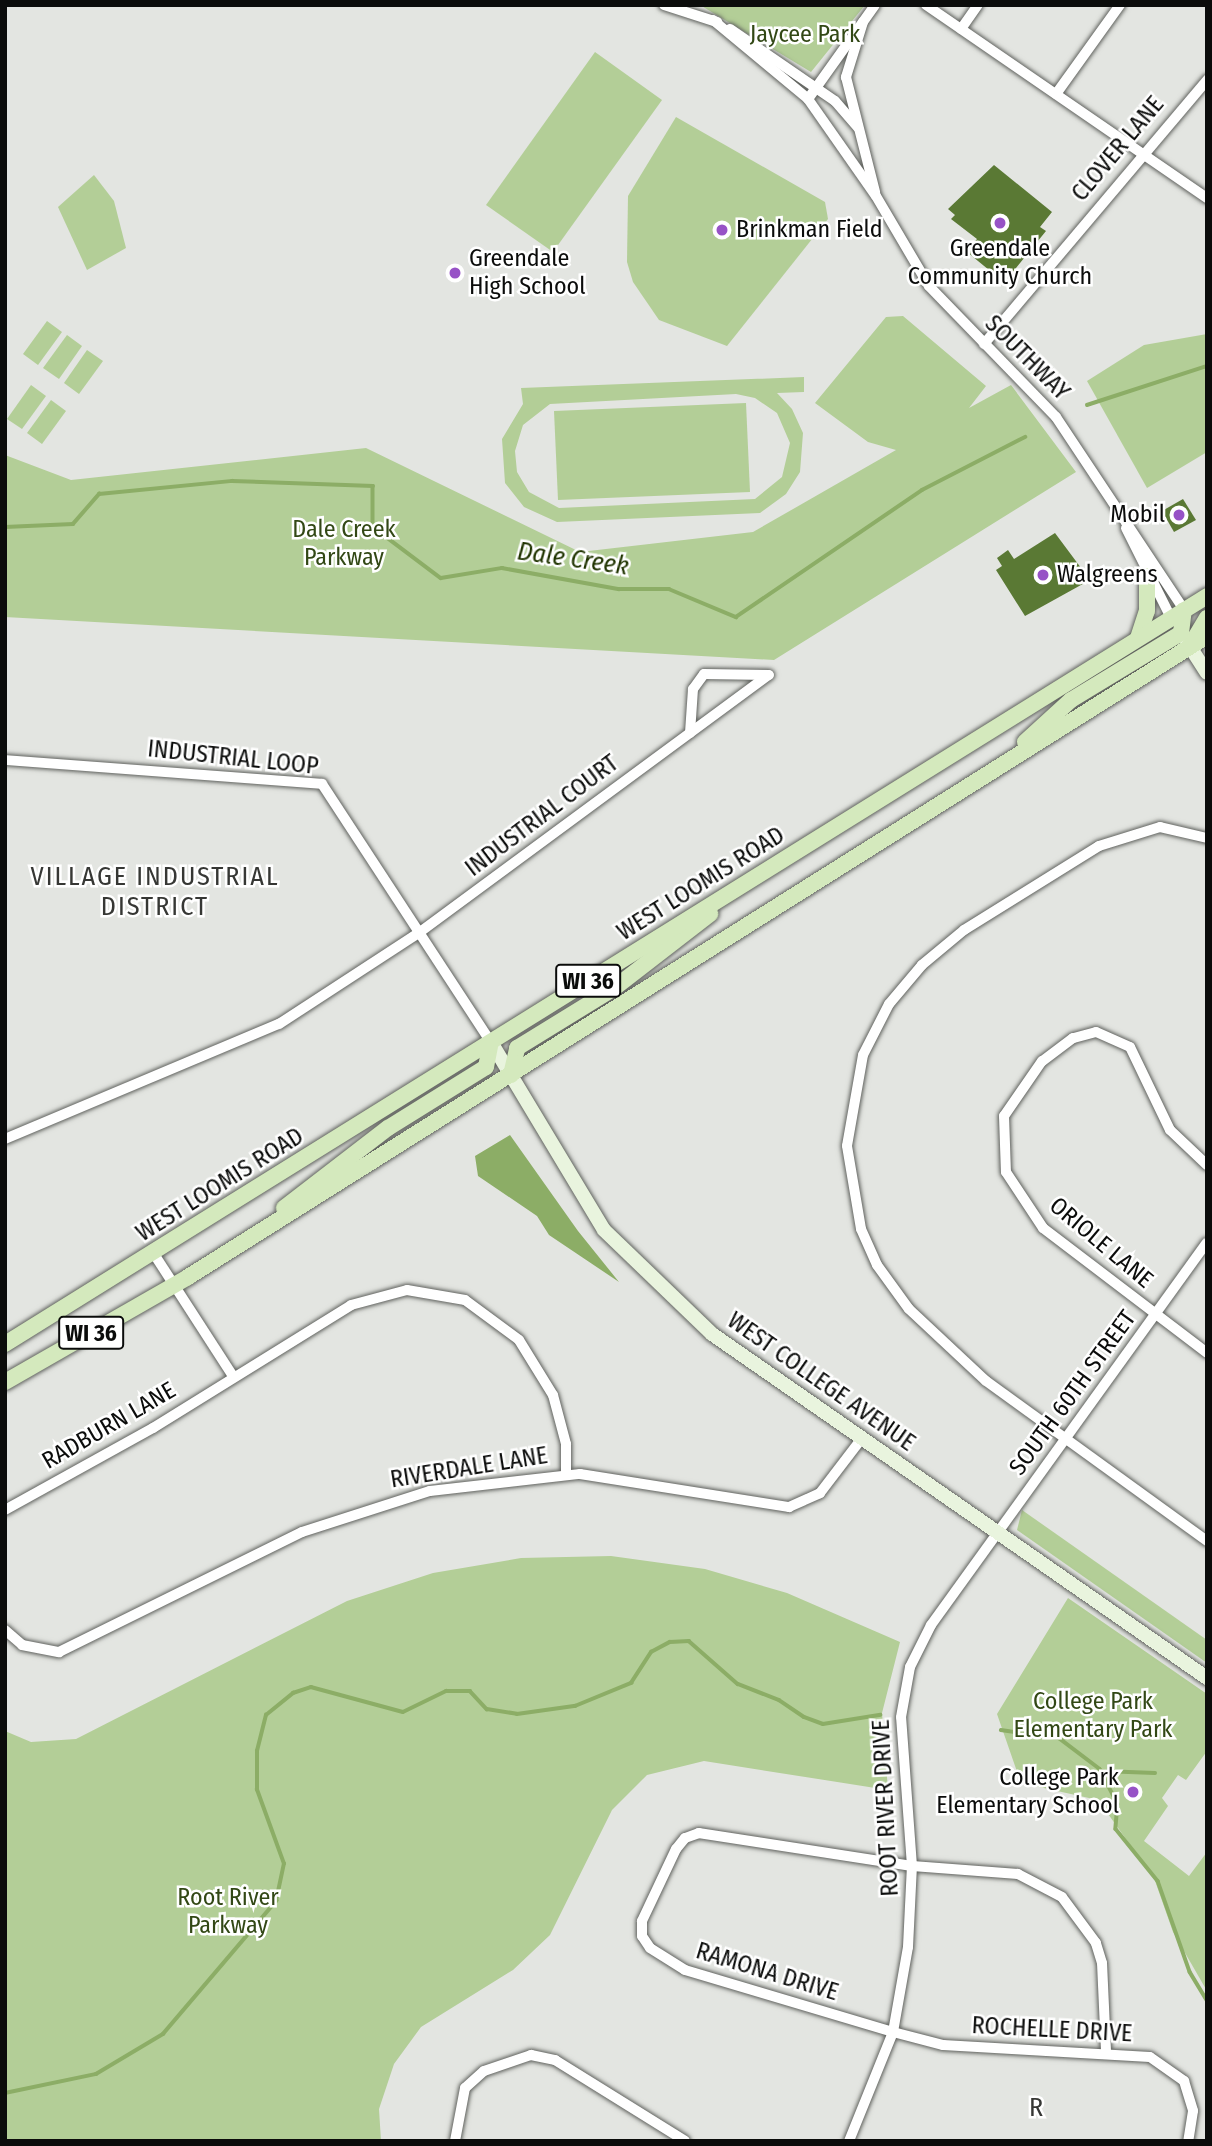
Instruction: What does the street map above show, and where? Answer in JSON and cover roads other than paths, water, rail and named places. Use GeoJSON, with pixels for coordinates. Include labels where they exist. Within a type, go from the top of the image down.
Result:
{"type":"FeatureCollection","features":[{"type":"Feature","properties":{"kind":"main road"},"geometry":{"type":"LineString","coordinates":[[1138,638],[1147,611],[1147,576]]}},
{"type":"Feature","properties":{"kind":"main road","name":"WEST LOOMIS ROAD"},"geometry":{"type":"LineString","coordinates":[[5,1344],[154,1254],[1207,596]]}},
{"type":"Feature","properties":{"kind":"main road"},"geometry":{"type":"LineString","coordinates":[[1178,614],[1199,635]]}},
{"type":"Feature","properties":{"kind":"main road","name":"WI 36"},"geometry":{"type":"LineString","coordinates":[[5,1382],[176,1284],[511,1075],[992,771],[1199,635]]}},
{"type":"Feature","properties":{"kind":"main road"},"geometry":{"type":"LineString","coordinates":[[511,1075],[517,1048],[665,951],[736,890]]}},
{"type":"Feature","properties":{"kind":"main road"},"geometry":{"type":"LineString","coordinates":[[245,1241],[318,1179],[486,1067],[491,1042]]}},
{"type":"Feature","properties":{"kind":"street","name":"SOUTHWAY"},"geometry":{"type":"LineString","coordinates":[[664,5],[713,20],[816,87],[858,127]]}},
{"type":"Feature","properties":{"kind":"street"},"geometry":{"type":"LineString","coordinates":[[808,99],[875,5]]}},
{"type":"Feature","properties":{"kind":"street"},"geometry":{"type":"LineString","coordinates":[[926,5],[1207,198]]}},
{"type":"Feature","properties":{"kind":"street"},"geometry":{"type":"LineString","coordinates":[[961,29],[978,5]]}},
{"type":"Feature","properties":{"kind":"street"},"geometry":{"type":"LineString","coordinates":[[1056,94],[1120,5]]}},
{"type":"Feature","properties":{"kind":"street","name":"SOUTHWAY"},"geometry":{"type":"LineString","coordinates":[[713,20],[808,99],[876,196],[929,286],[1056,417],[1123,518],[1178,614]]}},
{"type":"Feature","properties":{"kind":"street","name":"SOUTHWAY"},"geometry":{"type":"LineString","coordinates":[[863,22],[846,77],[876,196]]}},
{"type":"Feature","properties":{"kind":"street","name":"CLOVER LANE"},"geometry":{"type":"LineString","coordinates":[[984,344],[1143,152],[1207,80]]}},
{"type":"Feature","properties":{"kind":"street","name":"SOUTHWAY"},"geometry":{"type":"LineString","coordinates":[[1123,518],[1147,576],[1178,614]]}},
{"type":"Feature","properties":{"kind":"street"},"geometry":{"type":"LineString","coordinates":[[1199,635],[1207,673]]}},
{"type":"Feature","properties":{"kind":"street","name":"INDUSTRIAL COURT"},"geometry":{"type":"LineString","coordinates":[[420,932],[769,675],[704,674],[693,689],[690,733]]}},
{"type":"Feature","properties":{"kind":"street","name":"INDUSTRIAL LOOP"},"geometry":{"type":"LineString","coordinates":[[5,760],[322,783],[491,1042]]}},
{"type":"Feature","properties":{"kind":"street"},"geometry":{"type":"LineString","coordinates":[[1207,838],[1160,827],[1099,846],[964,930],[922,965],[889,1004],[863,1055],[852,1099],[851,1189],[877,1265],[944,1346],[1066,1440],[1207,1541]]}},
{"type":"Feature","properties":{"kind":"street"},"geometry":{"type":"LineString","coordinates":[[5,1139],[253,1039],[420,932]]}},
{"type":"Feature","properties":{"kind":"street","name":"ORIOLE LANE"},"geometry":{"type":"LineString","coordinates":[[1207,1165],[1170,1130],[1130,1047],[1096,1032],[1073,1038],[1042,1061],[1004,1116],[1001,1148],[1016,1195],[1072,1253],[1207,1353]]}},
{"type":"Feature","properties":{"kind":"street","name":"WEST COLLEGE AVENUE"},"geometry":{"type":"LineString","coordinates":[[491,1042],[604,1230],[712,1334],[1207,1678]]}},
{"type":"Feature","properties":{"kind":"street","name":"SOUTH 60TH STREET"},"geometry":{"type":"LineString","coordinates":[[998,1533],[1207,1243]]}},
{"type":"Feature","properties":{"kind":"street"},"geometry":{"type":"LineString","coordinates":[[154,1254],[176,1284],[233,1376]]}},
{"type":"Feature","properties":{"kind":"street","name":"RADBURN LANE"},"geometry":{"type":"LineString","coordinates":[[5,1510],[351,1305],[391,1292],[425,1291],[465,1300],[505,1326],[537,1364],[557,1407],[566,1444],[566,1474]]}},
{"type":"Feature","properties":{"kind":"street","name":"RIVERDALE LANE"},"geometry":{"type":"LineString","coordinates":[[5,1630],[22,1645],[59,1652],[334,1519],[429,1491],[566,1474],[789,1507],[820,1493],[862,1438]]}},
{"type":"Feature","properties":{"kind":"street","name":"ROOT RIVER DRIVE"},"geometry":{"type":"LineString","coordinates":[[849,2141],[892,2032],[908,1947],[912,1866],[901,1747],[907,1678],[931,1625],[998,1533]]}},
{"type":"Feature","properties":{"kind":"street","name":"RAMONA DRIVE"},"geometry":{"type":"LineString","coordinates":[[892,2032],[685,1970],[650,1948],[642,1936],[642,1922],[676,1849],[685,1838],[699,1833],[912,1866],[1017,1874],[1062,1897],[1086,1925],[1102,1963],[1106,2051]]}},
{"type":"Feature","properties":{"kind":"street","name":"ROCHELLE DRIVE"},"geometry":{"type":"LineString","coordinates":[[892,2032],[943,2045],[1106,2051],[1150,2057],[1184,2081],[1193,2111],[1188,2141]]}},
{"type":"Feature","properties":{"kind":"street"},"geometry":{"type":"LineString","coordinates":[[455,2141],[465,2088],[484,2071],[531,2055],[555,2060],[685,2141]]}},
{"type":"Feature","properties":{"kind":"waterway","name":"Dale Creek"},"geometry":{"type":"LineString","coordinates":[[1087,405],[1207,366]]}},
{"type":"Feature","properties":{"kind":"waterway","name":"Dale Creek"},"geometry":{"type":"LineString","coordinates":[[5,527],[73,524],[99,494],[232,481],[373,486],[373,527],[441,578],[502,568],[619,589],[669,589],[736,617],[922,490],[1025,437]]}},
{"type":"Feature","properties":{"kind":"waterway"},"geometry":{"type":"LineString","coordinates":[[5,2093],[96,2074],[163,2034],[276,1901],[284,1864],[257,1790],[257,1751],[266,1715],[293,1693],[311,1687],[403,1712],[446,1691],[470,1691],[487,1709],[517,1714],[575,1706],[631,1683],[651,1652],[670,1642],[689,1641],[738,1684],[779,1700],[804,1717],[823,1724],[880,1715]]}},
{"type":"Feature","properties":{"kind":"waterway"},"geometry":{"type":"LineString","coordinates":[[1001,1730],[1059,1738],[1100,1769],[1118,1804],[1116,1829],[1158,1881],[1190,1972],[1207,2000]]}},
{"type":"Feature","properties":{"kind":"waterway"},"geometry":{"type":"LineString","coordinates":[[1102,1771],[1155,1773]]}},
{"type":"Feature","properties":{"kind":"place","name":"Greendale Community Church"},"geometry":{"type":"Point","coordinates":[1000,223]}},
{"type":"Feature","properties":{"kind":"place","name":"Brinkman Field"},"geometry":{"type":"Point","coordinates":[722,230]}},
{"type":"Feature","properties":{"kind":"place","name":"Greendale High School"},"geometry":{"type":"Point","coordinates":[455,273]}},
{"type":"Feature","properties":{"kind":"place","name":"Mobil"},"geometry":{"type":"Point","coordinates":[1179,515]}},
{"type":"Feature","properties":{"kind":"place","name":"Walgreens"},"geometry":{"type":"Point","coordinates":[1043,575]}},
{"type":"Feature","properties":{"kind":"place","name":"College Park Elementary School"},"geometry":{"type":"Point","coordinates":[1133,1792]}},
{"type":"Feature","properties":{"kind":"district","name":"VILLAGE INDUSTRIAL DISTRICT"},"geometry":{"type":"Point","coordinates":[155,892]}},
{"type":"Feature","properties":{"kind":"district","name":"R"},"geometry":{"type":"Point","coordinates":[1037,2108]}},
{"type":"Feature","properties":{"kind":"park label","name":"Jaycee Park"},"geometry":{"type":"Point","coordinates":[805,35]}},
{"type":"Feature","properties":{"kind":"park label","name":"Dale Creek Parkway"},"geometry":{"type":"Point","coordinates":[344,544]}},
{"type":"Feature","properties":{"kind":"park label","name":"College Park Elementary Park"},"geometry":{"type":"Point","coordinates":[1093,1716]}},
{"type":"Feature","properties":{"kind":"park label","name":"Root River Parkway"},"geometry":{"type":"Point","coordinates":[228,1912]}}]}
